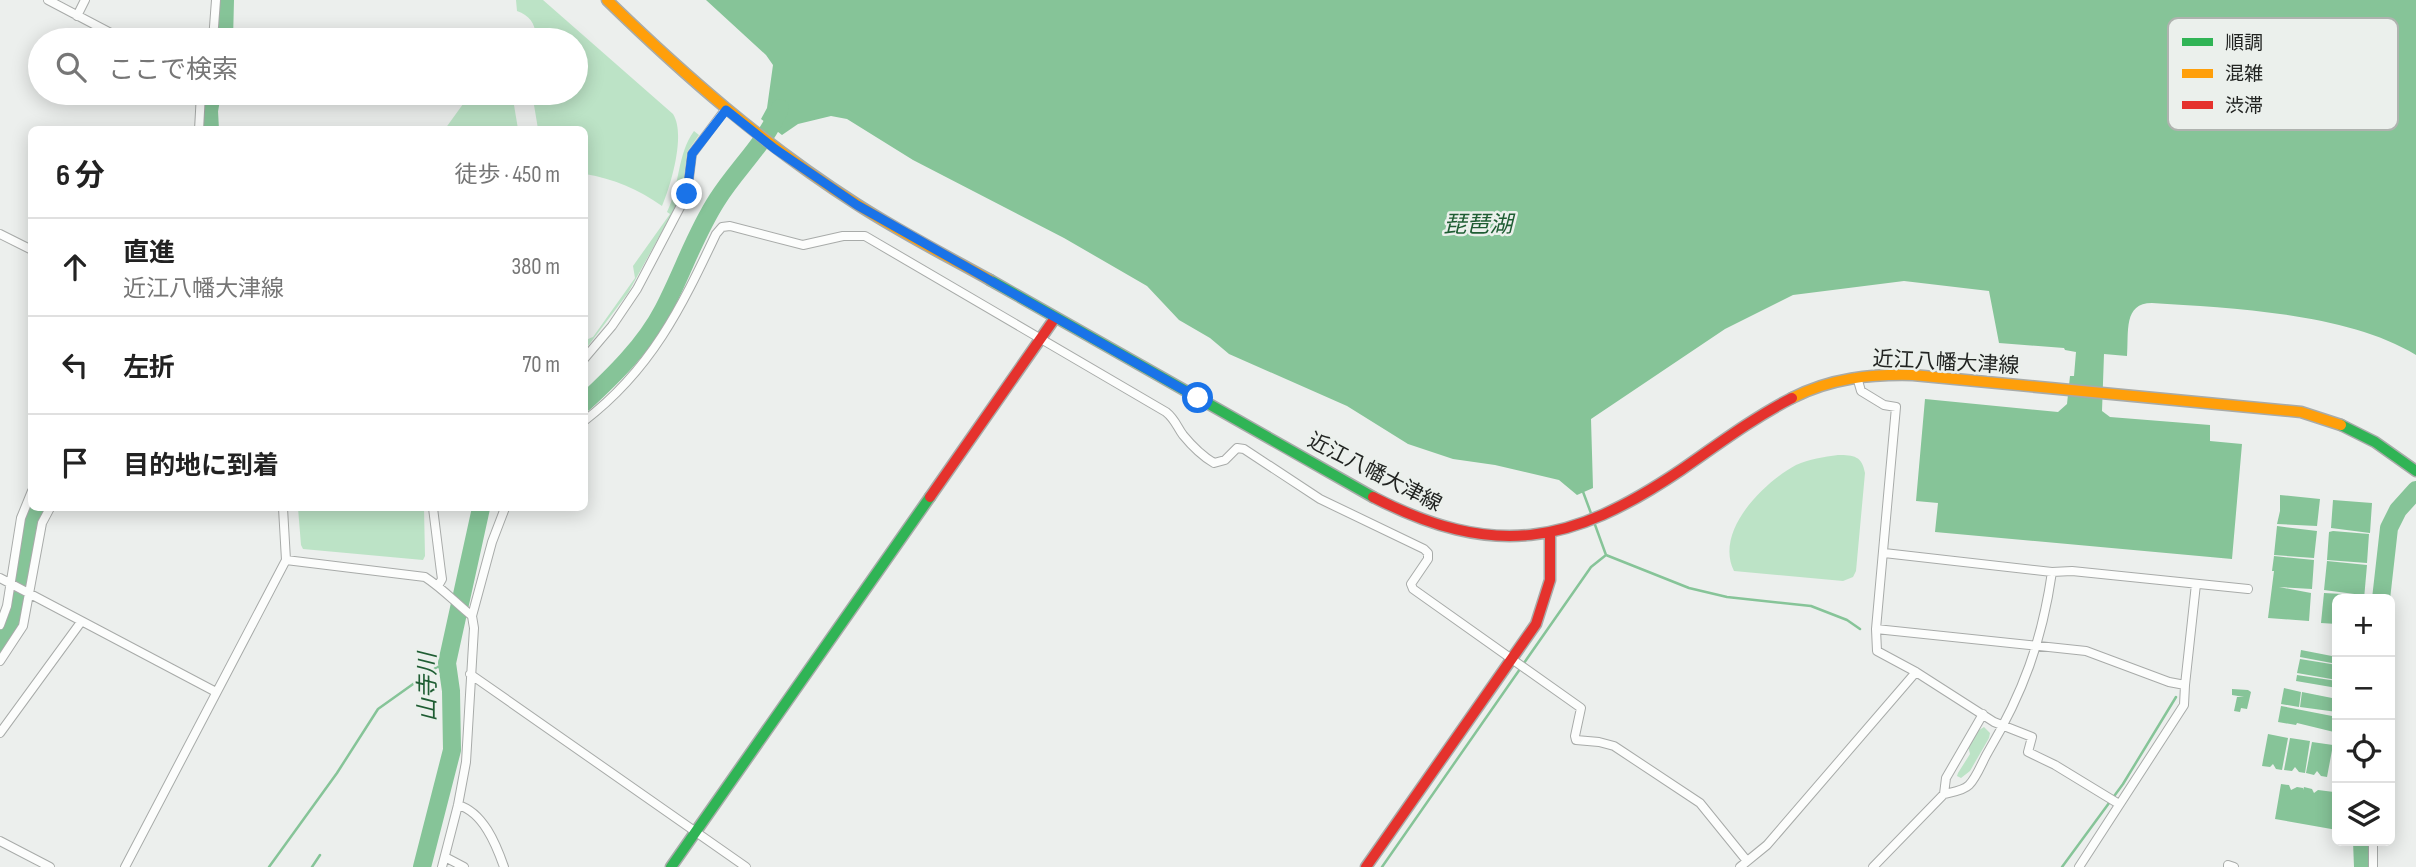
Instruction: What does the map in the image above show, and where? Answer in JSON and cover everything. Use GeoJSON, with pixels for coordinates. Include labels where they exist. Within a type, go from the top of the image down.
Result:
{"type":"FeatureCollection","features":[{"type":"Feature","properties":{"kind":"main road","name":"近江八幡大津線"},"geometry":{"type":"LineString","coordinates":[[607,0],[726,110],[775,149],[867,211],[1333,475],[1402,511],[1447,528],[1480,535],[1521,537],[1550,534],[1588,522],[1644,493],[1782,403],[1815,387],[1857,377],[1903,374],[2272,407],[2322,417],[2352,428],[2376,441],[2416,471]]}},
{"type":"Feature","properties":{"kind":"main road"},"geometry":{"type":"LineString","coordinates":[[671,867],[1055,318]]}},
{"type":"Feature","properties":{"kind":"main road"},"geometry":{"type":"LineString","coordinates":[[1366,867],[1520,663],[1547,597],[1553,557],[1550,534]]}},
{"type":"Feature","properties":{"kind":"street"},"geometry":{"type":"LineString","coordinates":[[48,0],[100,28]]}},
{"type":"Feature","properties":{"kind":"street"},"geometry":{"type":"LineString","coordinates":[[77,16],[85,0]]}},
{"type":"Feature","properties":{"kind":"street"},"geometry":{"type":"LineString","coordinates":[[214,28],[215,1]]}},
{"type":"Feature","properties":{"kind":"street"},"geometry":{"type":"LineString","coordinates":[[199,126],[200,105]]}},
{"type":"Feature","properties":{"kind":"street"},"geometry":{"type":"LineString","coordinates":[[588,354],[612,326],[637,289],[687,194],[692,154],[726,110]]}},
{"type":"Feature","properties":{"kind":"street"},"geometry":{"type":"LineString","coordinates":[[588,418],[611,400],[657,345],[675,318],[716,234],[722,227],[730,226],[803,245],[843,236],[865,236],[1166,412],[1174,418],[1182,433],[1204,458],[1214,463],[1225,460],[1237,448],[1244,449],[1320,499],[1424,549],[1428,553],[1428,559],[1411,584],[1413,589],[1581,708],[1574,736],[1576,740],[1614,746],[1700,803],[1744,864],[1767,845],[1916,671]]}},
{"type":"Feature","properties":{"kind":"street"},"geometry":{"type":"LineString","coordinates":[[0,234],[28,248]]}},
{"type":"Feature","properties":{"kind":"street"},"geometry":{"type":"LineString","coordinates":[[1857,377],[1861,391],[1884,405],[1896,407],[1876,629],[1877,651],[1916,671],[1983,715],[2032,737],[2028,752],[2055,765],[2119,804]]}},
{"type":"Feature","properties":{"kind":"street"},"geometry":{"type":"LineString","coordinates":[[0,625],[8,606],[21,518],[28,501]]}},
{"type":"Feature","properties":{"kind":"street"},"geometry":{"type":"LineString","coordinates":[[0,662],[23,626],[28,610],[26,592],[42,523],[48,511]]}},
{"type":"Feature","properties":{"kind":"street"},"geometry":{"type":"LineString","coordinates":[[125,867],[286,560],[283,511]]}},
{"type":"Feature","properties":{"kind":"street"},"geometry":{"type":"LineString","coordinates":[[433,511],[442,572],[438,586]]}},
{"type":"Feature","properties":{"kind":"street"},"geometry":{"type":"LineString","coordinates":[[469,614],[504,511]]}},
{"type":"Feature","properties":{"kind":"street"},"geometry":{"type":"LineString","coordinates":[[1884,553],[2052,572],[2072,571],[2248,589]]}},
{"type":"Feature","properties":{"kind":"street"},"geometry":{"type":"LineString","coordinates":[[286,560],[425,577],[469,614],[474,628],[466,762],[442,867]]}},
{"type":"Feature","properties":{"kind":"street"},"geometry":{"type":"LineString","coordinates":[[1873,867],[1944,794],[1969,785],[2003,725],[2038,644],[2046,614],[2052,572]]}},
{"type":"Feature","properties":{"kind":"street"},"geometry":{"type":"LineString","coordinates":[[0,578],[216,692]]}},
{"type":"Feature","properties":{"kind":"street"},"geometry":{"type":"LineString","coordinates":[[2079,867],[2184,705],[2196,584]]}},
{"type":"Feature","properties":{"kind":"street"},"geometry":{"type":"LineString","coordinates":[[0,733],[81,622]]}},
{"type":"Feature","properties":{"kind":"street"},"geometry":{"type":"LineString","coordinates":[[1876,629],[2086,651],[2169,682],[2185,685]]}},
{"type":"Feature","properties":{"kind":"street"},"geometry":{"type":"LineString","coordinates":[[470,674],[746,867]]}},
{"type":"Feature","properties":{"kind":"street"},"geometry":{"type":"LineString","coordinates":[[1944,794],[1946,778],[1983,715]]}},
{"type":"Feature","properties":{"kind":"street"},"geometry":{"type":"LineString","coordinates":[[458,805],[471,810],[477,817],[488,832],[505,867]]}},
{"type":"Feature","properties":{"kind":"street"},"geometry":{"type":"LineString","coordinates":[[0,841],[50,867]]}},
{"type":"Feature","properties":{"kind":"street"},"geometry":{"type":"LineString","coordinates":[[2373,846],[2373,867]]}},
{"type":"Feature","properties":{"kind":"street"},"geometry":{"type":"LineString","coordinates":[[445,857],[464,867]]}},
{"type":"Feature","properties":{"kind":"street"},"geometry":{"type":"LineString","coordinates":[[2228,867],[2234,867]]}},
{"type":"Feature","properties":{"kind":"shaded area"},"geometry":{"type":"Polygon","coordinates":[[[516,0],[543,0],[575,28],[534,28],[526,16],[517,11],[516,0]]]}},
{"type":"Feature","properties":{"kind":"shaded area"},"geometry":{"type":"Polygon","coordinates":[[[588,39],[673,114],[677,123],[678,146],[673,173],[662,206],[625,186],[588,175],[588,126],[538,126],[534,105],[588,105],[588,39]]]}},
{"type":"Feature","properties":{"kind":"shaded area"},"geometry":{"type":"Polygon","coordinates":[[[462,105],[514,105],[518,126],[447,126],[462,105]]]}},
{"type":"Feature","properties":{"kind":"shaded area"},"geometry":{"type":"Polygon","coordinates":[[[694,131],[699,135],[687,152],[682,194],[628,293],[588,346],[588,340],[593,337],[635,278],[633,266],[670,214],[667,212],[688,140],[694,131]]]}},
{"type":"Feature","properties":{"kind":"shaded area"},"geometry":{"type":"Polygon","coordinates":[[[1849,455],[1859,460],[1865,473],[1856,571],[1853,577],[1843,581],[1734,571],[1730,556],[1731,540],[1736,524],[1757,495],[1796,465],[1849,455]]]}},
{"type":"Feature","properties":{"kind":"shaded area"},"geometry":{"type":"Polygon","coordinates":[[[298,511],[424,511],[423,560],[303,549],[298,511]]]}},
{"type":"Feature","properties":{"kind":"shaded area"},"geometry":{"type":"Polygon","coordinates":[[[1984,727],[1990,733],[1989,738],[1970,771],[1961,778],[1957,776],[1970,754],[1968,746],[1976,732],[1984,727]]]}},
{"type":"Feature","properties":{"kind":"water","name":"琵琶湖"},"geometry":{"type":"Polygon","coordinates":[[[706,0],[2416,0],[2416,355],[2357,330],[2288,315],[2152,303],[2136,308],[2129,320],[2127,356],[2104,354],[2102,411],[2110,417],[2210,425],[2210,441],[2242,444],[2232,559],[1935,532],[1938,503],[1916,501],[1925,399],[2058,412],[2067,404],[2070,376],[2074,376],[2076,352],[2064,348],[1999,343],[1989,291],[1904,281],[1793,295],[1725,329],[1591,419],[1593,488],[1577,495],[1559,480],[1495,465],[1453,459],[1408,444],[1347,406],[1229,354],[1210,338],[1179,320],[1147,286],[1064,238],[913,160],[847,119],[831,116],[798,124],[782,135],[761,119],[767,108],[773,65],[766,55],[706,0]]]}},
{"type":"Feature","properties":{"kind":"water"},"geometry":{"type":"Polygon","coordinates":[[[2280,495],[2320,499],[2317,526],[2277,524],[2280,495]]]}},
{"type":"Feature","properties":{"kind":"water"},"geometry":{"type":"Polygon","coordinates":[[[2333,500],[2372,503],[2370,533],[2331,528],[2333,500]]]}},
{"type":"Feature","properties":{"kind":"water"},"geometry":{"type":"Polygon","coordinates":[[[2277,526],[2317,531],[2314,558],[2274,555],[2277,526]]]}},
{"type":"Feature","properties":{"kind":"water"},"geometry":{"type":"Polygon","coordinates":[[[2329,532],[2369,534],[2367,563],[2327,560],[2329,532]]]}},
{"type":"Feature","properties":{"kind":"water"},"geometry":{"type":"Polygon","coordinates":[[[2274,556],[2314,560],[2312,589],[2279,587],[2311,593],[2309,621],[2268,618],[2274,556]]]}},
{"type":"Feature","properties":{"kind":"water"},"geometry":{"type":"Polygon","coordinates":[[[2327,561],[2367,565],[2364,594],[2324,590],[2327,561]]]}},
{"type":"Feature","properties":{"kind":"water"},"geometry":{"type":"Polygon","coordinates":[[[2324,593],[2343,594],[2332,594],[2332,624],[2321,623],[2324,593]]]}},
{"type":"Feature","properties":{"kind":"water"},"geometry":{"type":"Polygon","coordinates":[[[2301,650],[2332,656],[2332,663],[2300,657],[2301,650]]]}},
{"type":"Feature","properties":{"kind":"water"},"geometry":{"type":"Polygon","coordinates":[[[2300,659],[2332,664],[2332,679],[2297,673],[2300,659]]]}},
{"type":"Feature","properties":{"kind":"water"},"geometry":{"type":"Polygon","coordinates":[[[2297,675],[2332,680],[2332,687],[2296,681],[2297,675]]]}},
{"type":"Feature","properties":{"kind":"water"},"geometry":{"type":"Polygon","coordinates":[[[2284,688],[2301,692],[2299,707],[2281,704],[2284,688]]]}},
{"type":"Feature","properties":{"kind":"water"},"geometry":{"type":"Polygon","coordinates":[[[2232,689],[2251,692],[2247,709],[2234,711],[2237,697],[2244,697],[2232,695],[2232,689]]]}},
{"type":"Feature","properties":{"kind":"water"},"geometry":{"type":"Polygon","coordinates":[[[2302,692],[2332,698],[2332,711],[2300,707],[2302,692]]]}},
{"type":"Feature","properties":{"kind":"water"},"geometry":{"type":"Polygon","coordinates":[[[2281,706],[2332,716],[2332,732],[2297,723],[2278,722],[2281,706]]]}},
{"type":"Feature","properties":{"kind":"water"},"geometry":{"type":"Polygon","coordinates":[[[2268,734],[2288,738],[2282,770],[2276,769],[2273,764],[2270,767],[2262,766],[2268,734]]]}},
{"type":"Feature","properties":{"kind":"water"},"geometry":{"type":"Polygon","coordinates":[[[2290,738],[2310,741],[2305,773],[2299,772],[2295,767],[2292,771],[2284,770],[2290,738]]]}},
{"type":"Feature","properties":{"kind":"water"},"geometry":{"type":"Polygon","coordinates":[[[2312,742],[2332,745],[2327,777],[2321,776],[2317,771],[2314,775],[2306,773],[2312,742]]]}},
{"type":"Feature","properties":{"kind":"water"},"geometry":{"type":"Polygon","coordinates":[[[2281,784],[2289,785],[2291,790],[2297,787],[2303,790],[2304,787],[2312,789],[2314,793],[2318,790],[2332,792],[2332,829],[2275,819],[2281,784]]]}},
{"type":"Feature","properties":{"kind":"waterway"},"geometry":{"type":"LineString","coordinates":[[224,28],[225,0]]}},
{"type":"Feature","properties":{"kind":"waterway"},"geometry":{"type":"LineString","coordinates":[[210,105],[210,126]]}},
{"type":"Feature","properties":{"kind":"waterway","name":"山寺川"},"geometry":{"type":"LineString","coordinates":[[588,399],[628,360],[656,323],[709,213],[767,133],[780,108]]}},
{"type":"Feature","properties":{"kind":"waterway"},"geometry":{"type":"LineString","coordinates":[[1582,489],[1592,516]]}},
{"type":"Feature","properties":{"kind":"waterway"},"geometry":{"type":"LineString","coordinates":[[2382,594],[2389,528],[2398,510],[2416,490]]}},
{"type":"Feature","properties":{"kind":"waterway"},"geometry":{"type":"LineString","coordinates":[[0,644],[12,622],[27,531],[36,511]]}},
{"type":"Feature","properties":{"kind":"waterway","name":"山寺川"},"geometry":{"type":"LineString","coordinates":[[422,867],[452,750],[451,691],[447,663],[480,511]]}},
{"type":"Feature","properties":{"kind":"waterway"},"geometry":{"type":"LineString","coordinates":[[1594,522],[1606,555]]}},
{"type":"Feature","properties":{"kind":"waterway"},"geometry":{"type":"LineString","coordinates":[[1606,555],[1689,588],[1727,597],[1811,606],[1847,620],[1860,629]]}},
{"type":"Feature","properties":{"kind":"waterway"},"geometry":{"type":"LineString","coordinates":[[1524,663],[1591,567],[1606,555]]}},
{"type":"Feature","properties":{"kind":"waterway"},"geometry":{"type":"LineString","coordinates":[[269,867],[337,773],[378,709],[437,667],[448,667]]}},
{"type":"Feature","properties":{"kind":"waterway"},"geometry":{"type":"LineString","coordinates":[[1382,867],[1520,669]]}},
{"type":"Feature","properties":{"kind":"waterway"},"geometry":{"type":"LineString","coordinates":[[2062,867],[2123,784],[2176,697]]}},
{"type":"Feature","properties":{"kind":"waterway"},"geometry":{"type":"LineString","coordinates":[[2362,846],[2363,867]]}},
{"type":"Feature","properties":{"kind":"waterway"},"geometry":{"type":"LineString","coordinates":[[312,867],[320,855]]}},
{"type":"Feature","properties":{"kind":"traffic: fast"},"geometry":{"type":"LineString","coordinates":[[990,280],[1373,497]]}},
{"type":"Feature","properties":{"kind":"traffic: fast"},"geometry":{"type":"LineString","coordinates":[[2341,425],[2375,442],[2416,471]]}},
{"type":"Feature","properties":{"kind":"traffic: fast"},"geometry":{"type":"LineString","coordinates":[[671,867],[930,497]]}},
{"type":"Feature","properties":{"kind":"traffic: slow"},"geometry":{"type":"LineString","coordinates":[[607,0],[695,82],[821,181],[905,233],[990,280]]}},
{"type":"Feature","properties":{"kind":"traffic: slow"},"geometry":{"type":"LineString","coordinates":[[1792,398],[1821,386],[1851,379],[1913,375],[2301,412],[2341,425]]}},
{"type":"Feature","properties":{"kind":"traffic: jam"},"geometry":{"type":"LineString","coordinates":[[930,497],[1055,318]]}},
{"type":"Feature","properties":{"kind":"traffic: jam"},"geometry":{"type":"LineString","coordinates":[[1373,497],[1416,517],[1457,529],[1494,535],[1531,535],[1567,528],[1603,515],[1641,495],[1749,423],[1792,398]]}},
{"type":"Feature","properties":{"kind":"traffic: jam"},"geometry":{"type":"LineString","coordinates":[[1366,867],[1536,624],[1550,580],[1550,534]]}},
{"type":"Feature","properties":{"kind":"route"},"geometry":{"type":"LineString","coordinates":[[687,194],[692,154],[726,110],[775,149],[857,205],[1198,398]]}}]}
